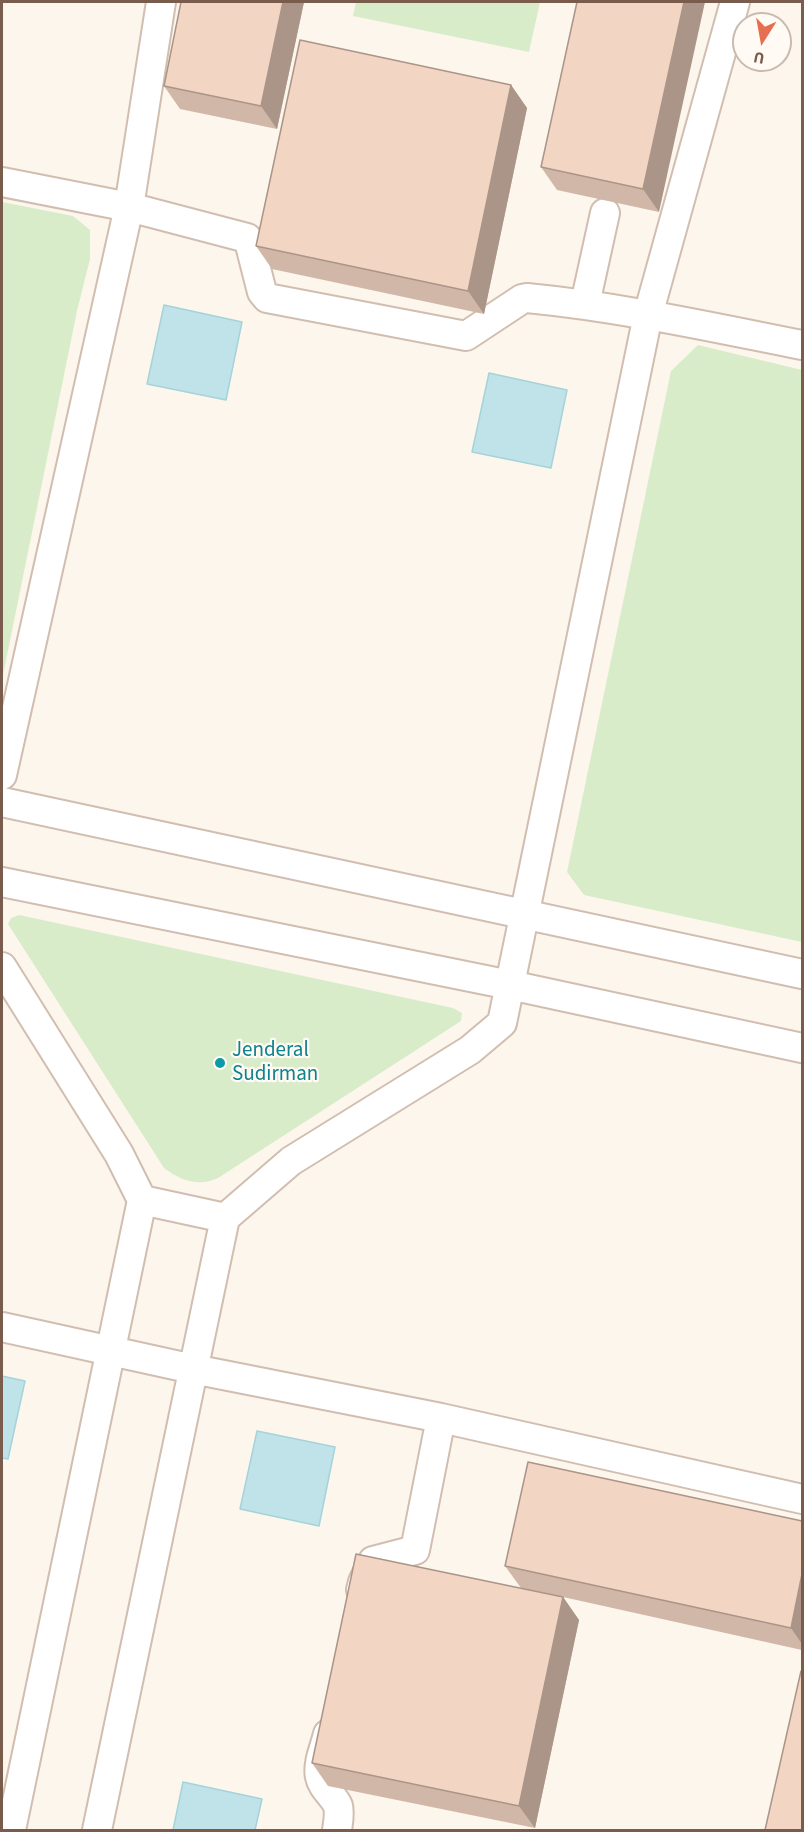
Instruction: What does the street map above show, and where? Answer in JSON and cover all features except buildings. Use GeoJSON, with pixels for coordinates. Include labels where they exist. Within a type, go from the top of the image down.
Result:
{"type":"FeatureCollection","features":[{"type":"Feature","properties":{"kind":"lane"},"geometry":{"type":"LineString","coordinates":[[2,774],[129,207],[161,2]]}},
{"type":"Feature","properties":{"kind":"lane"},"geometry":{"type":"LineString","coordinates":[[97,1830],[225,1218],[291,1161],[470,1050],[502,1023],[648,315],[735,2]]}},
{"type":"Feature","properties":{"kind":"lane"},"geometry":{"type":"LineString","coordinates":[[2,182],[129,207],[247,238],[262,292],[267,298],[466,336],[527,298],[585,304],[802,345]]}},
{"type":"Feature","properties":{"kind":"lane"},"geometry":{"type":"LineString","coordinates":[[585,304],[605,213]]}},
{"type":"Feature","properties":{"kind":"lane"},"geometry":{"type":"LineString","coordinates":[[2,802],[802,974]]}},
{"type":"Feature","properties":{"kind":"lane"},"geometry":{"type":"LineString","coordinates":[[2,882],[510,985],[802,1048]]}},
{"type":"Feature","properties":{"kind":"lane"},"geometry":{"type":"LineString","coordinates":[[2,967],[119,1154],[142,1200],[11,1830]]}},
{"type":"Feature","properties":{"kind":"lane"},"geometry":{"type":"LineString","coordinates":[[142,1200],[225,1218]]}},
{"type":"Feature","properties":{"kind":"lane"},"geometry":{"type":"LineString","coordinates":[[2,1327],[193,1369],[441,1418],[802,1498]]}},
{"type":"Feature","properties":{"kind":"lane"},"geometry":{"type":"LineString","coordinates":[[356,1615],[363,1582],[373,1562],[415,1550],[441,1418]]}},
{"type":"Feature","properties":{"kind":"lane"},"geometry":{"type":"LineString","coordinates":[[332,1714],[319,1769],[321,1781],[338,1804],[337,1830]]}},
{"type":"Feature","properties":{"kind":"green space"},"geometry":{"type":"Polygon","coordinates":[[[356,2],[540,2],[529,52],[353,16],[356,2]]]}},
{"type":"Feature","properties":{"kind":"green space"},"geometry":{"type":"Polygon","coordinates":[[[2,202],[73,216],[90,230],[90,259],[77,311],[2,680],[2,202]]]}},
{"type":"Feature","properties":{"kind":"green space"},"geometry":{"type":"Polygon","coordinates":[[[698,345],[802,370],[802,942],[584,895],[567,872],[671,371],[698,345]]]}},
{"type":"Feature","properties":{"kind":"green space"},"geometry":{"type":"Polygon","coordinates":[[[19,915],[453,1008],[462,1013],[461,1021],[218,1178],[204,1182],[190,1181],[164,1168],[8,924],[11,918],[19,915]]]}},
{"type":"Feature","properties":{"kind":"water"},"geometry":{"type":"Polygon","coordinates":[[[164,305],[242,322],[226,400],[147,384],[164,305]]]}},
{"type":"Feature","properties":{"kind":"water"},"geometry":{"type":"Polygon","coordinates":[[[489,373],[567,390],[551,468],[472,452],[489,373]]]}},
{"type":"Feature","properties":{"kind":"water"},"geometry":{"type":"Polygon","coordinates":[[[2,1376],[25,1381],[8,1459],[2,1458],[2,1376]]]}},
{"type":"Feature","properties":{"kind":"water"},"geometry":{"type":"Polygon","coordinates":[[[257,1431],[335,1447],[319,1526],[240,1509],[257,1431]]]}},
{"type":"Feature","properties":{"kind":"water"},"geometry":{"type":"Polygon","coordinates":[[[183,1782],[262,1799],[255,1830],[173,1830],[183,1782]]]}},
{"type":"Feature","properties":{"kind":"place","name":"Jenderal Sudirman"},"geometry":{"type":"Point","coordinates":[220,1063]}}]}
